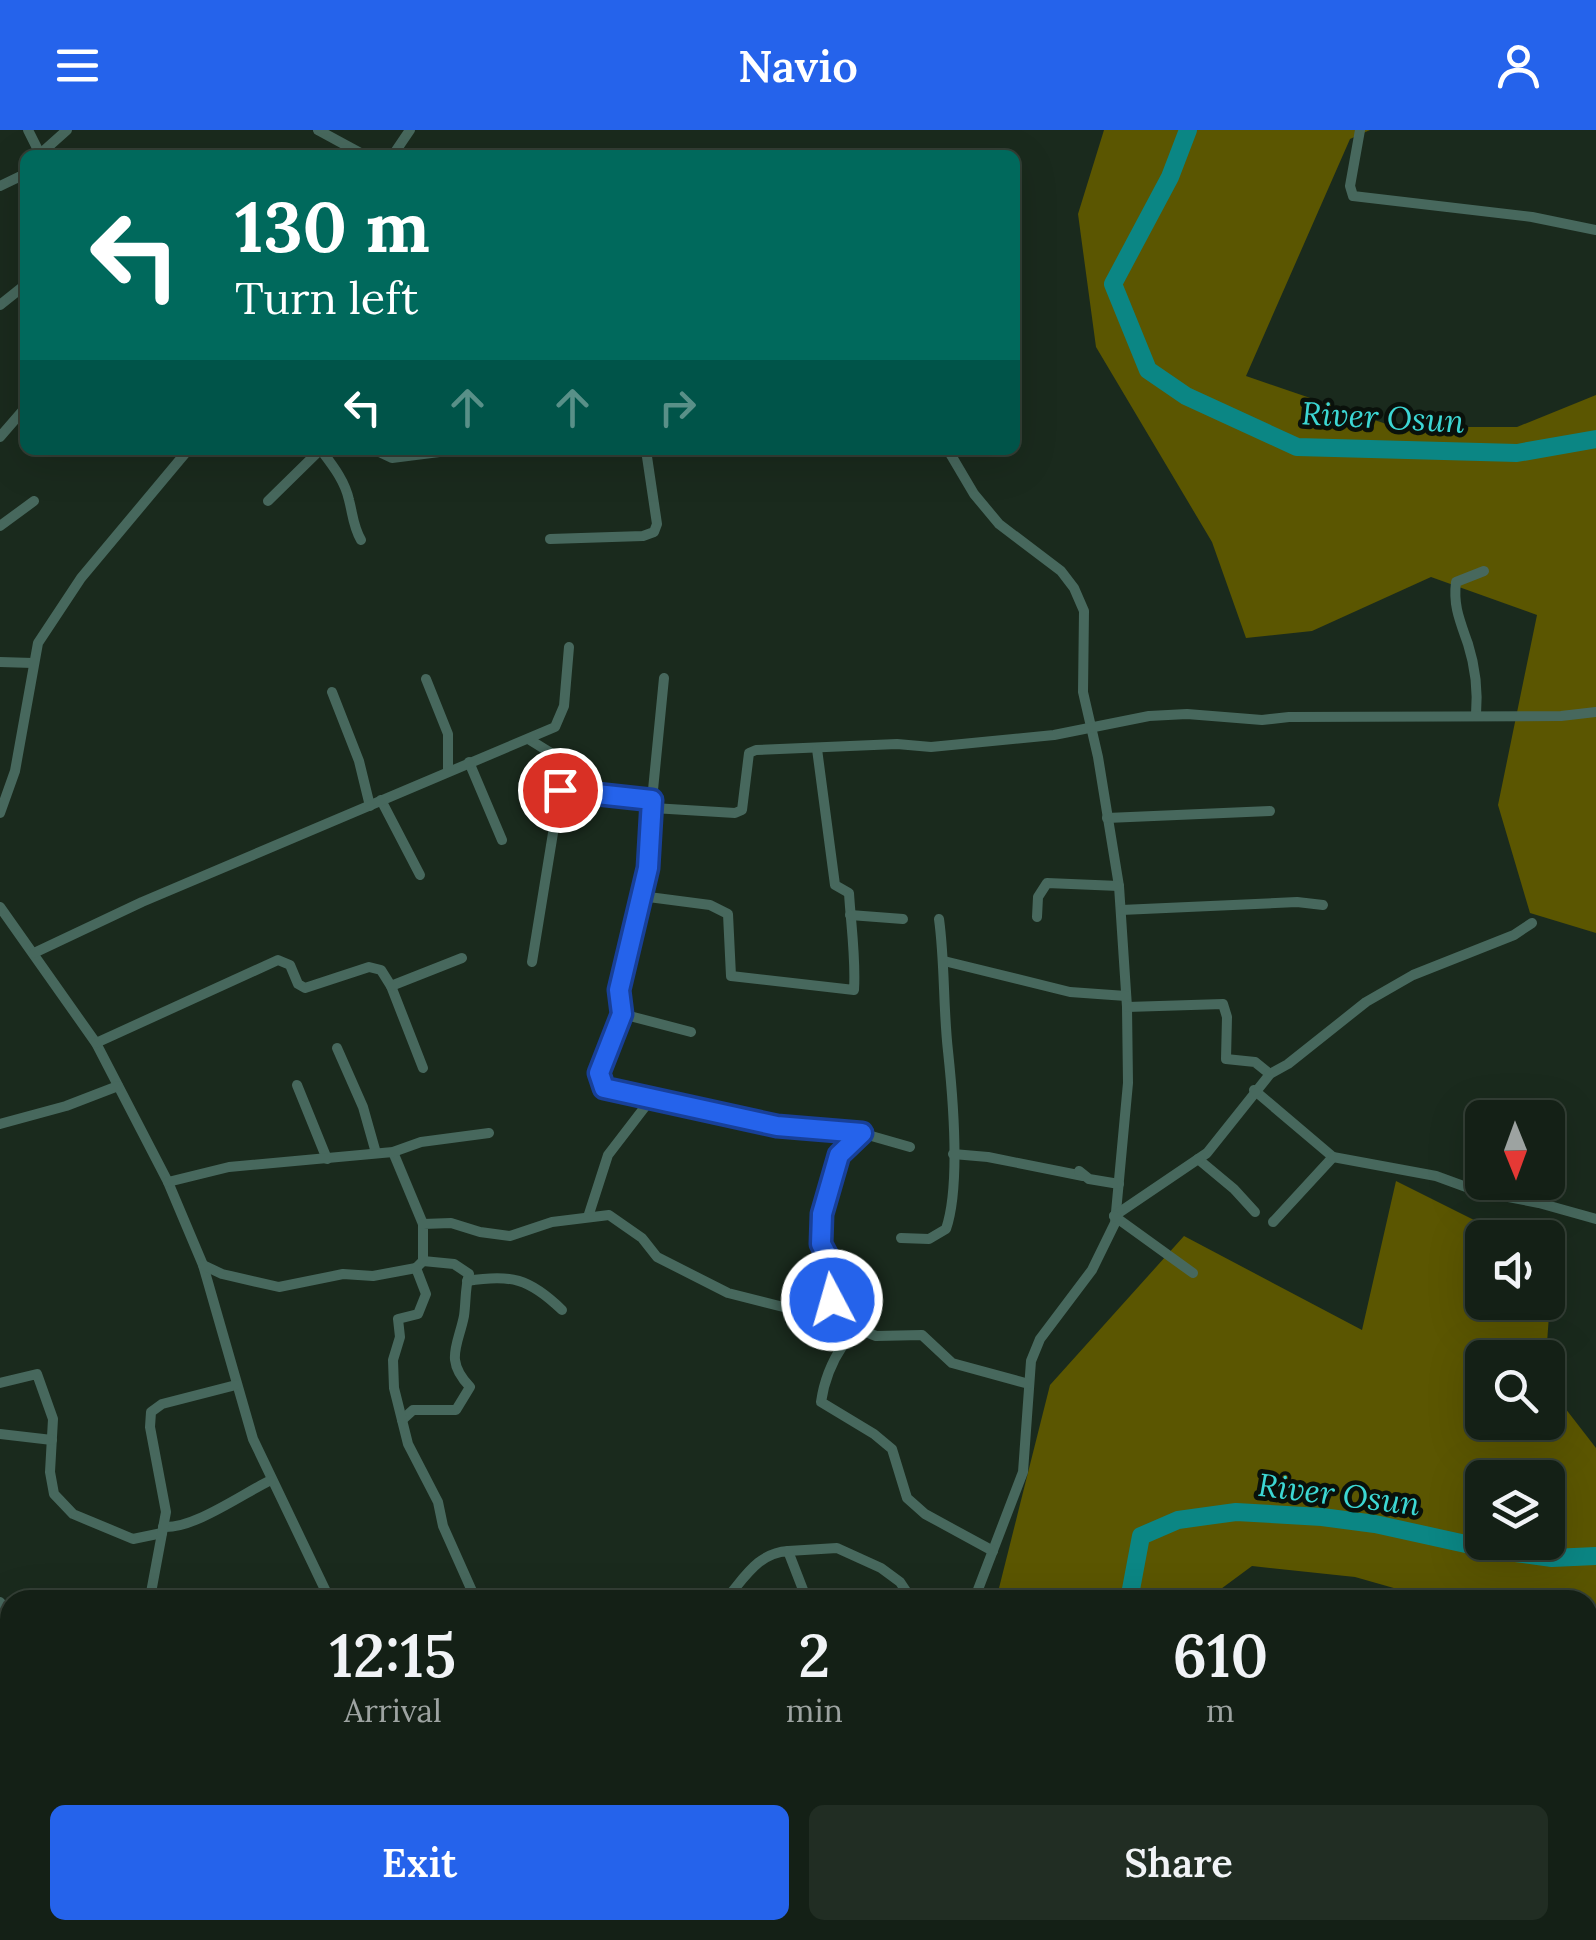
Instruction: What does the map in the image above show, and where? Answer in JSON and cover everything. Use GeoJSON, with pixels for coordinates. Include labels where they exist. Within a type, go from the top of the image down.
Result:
{"type":"FeatureCollection","features":[{"type":"Feature","properties":{"kind":"street"},"geometry":{"type":"LineString","coordinates":[[44,150],[67,130]]}},
{"type":"Feature","properties":{"kind":"street"},"geometry":{"type":"LineString","coordinates":[[318,130],[355,150]]}},
{"type":"Feature","properties":{"kind":"street"},"geometry":{"type":"LineString","coordinates":[[1360,130],[1350,186],[1353,196],[1532,217],[1596,230]]}},
{"type":"Feature","properties":{"kind":"street"},"geometry":{"type":"LineString","coordinates":[[0,305],[20,289]]}},
{"type":"Feature","properties":{"kind":"street"},"geometry":{"type":"LineString","coordinates":[[0,437],[20,414]]}},
{"type":"Feature","properties":{"kind":"street"},"geometry":{"type":"LineString","coordinates":[[0,813],[15,771],[38,644],[65,600],[184,455]]}},
{"type":"Feature","properties":{"kind":"street"},"geometry":{"type":"LineString","coordinates":[[268,501],[315,455]]}},
{"type":"Feature","properties":{"kind":"street"},"geometry":{"type":"LineString","coordinates":[[324,455],[339,473],[361,540]]}},
{"type":"Feature","properties":{"kind":"street"},"geometry":{"type":"LineString","coordinates":[[385,455],[415,455]]}},
{"type":"Feature","properties":{"kind":"street"},"geometry":{"type":"LineString","coordinates":[[550,539],[643,536],[654,532],[657,524],[647,455]]}},
{"type":"Feature","properties":{"kind":"street"},"geometry":{"type":"LineString","coordinates":[[951,455],[974,494],[999,524],[1061,572],[1074,588],[1084,611],[1081,673],[1119,886],[1128,1083],[1116,1222],[1092,1270],[1040,1339],[1029,1384],[1023,1472],[978,1590]]}},
{"type":"Feature","properties":{"kind":"street"},"geometry":{"type":"LineString","coordinates":[[0,526],[34,501]]}},
{"type":"Feature","properties":{"kind":"street"},"geometry":{"type":"LineString","coordinates":[[1476,715],[1478,696],[1473,668],[1454,597],[1456,582],[1484,571]]}},
{"type":"Feature","properties":{"kind":"street"},"geometry":{"type":"LineString","coordinates":[[34,953],[142,902],[555,727],[562,716],[569,646]]}},
{"type":"Feature","properties":{"kind":"street"},"geometry":{"type":"LineString","coordinates":[[0,662],[33,664]]}},
{"type":"Feature","properties":{"kind":"street"},"geometry":{"type":"LineString","coordinates":[[664,678],[648,868],[619,990],[622,1014],[599,1073],[604,1088],[777,1126],[862,1133],[910,1147]]}},
{"type":"Feature","properties":{"kind":"street"},"geometry":{"type":"LineString","coordinates":[[426,679],[448,734],[448,771]]}},
{"type":"Feature","properties":{"kind":"street"},"geometry":{"type":"LineString","coordinates":[[332,692],[376,803],[420,875]]}},
{"type":"Feature","properties":{"kind":"street"},"geometry":{"type":"LineString","coordinates":[[560,790],[736,813],[745,802],[749,753],[897,744],[930,746],[1187,714],[1262,720],[1561,716],[1596,712]]}},
{"type":"Feature","properties":{"kind":"street"},"geometry":{"type":"LineString","coordinates":[[530,740],[550,753],[560,790],[532,962]]}},
{"type":"Feature","properties":{"kind":"street"},"geometry":{"type":"LineString","coordinates":[[641,896],[710,905],[728,914],[731,976],[854,990],[856,958],[848,893],[834,885],[817,749]]}},
{"type":"Feature","properties":{"kind":"street"},"geometry":{"type":"LineString","coordinates":[[469,762],[502,840]]}},
{"type":"Feature","properties":{"kind":"street"},"geometry":{"type":"LineString","coordinates":[[1107,818],[1270,811]]}},
{"type":"Feature","properties":{"kind":"street"},"geometry":{"type":"LineString","coordinates":[[1037,917],[1038,897],[1047,884],[1119,886]]}},
{"type":"Feature","properties":{"kind":"street"},"geometry":{"type":"LineString","coordinates":[[1121,910],[1298,902],[1323,905]]}},
{"type":"Feature","properties":{"kind":"street"},"geometry":{"type":"LineString","coordinates":[[0,907],[96,1043],[168,1182],[203,1266],[253,1440],[325,1590]]}},
{"type":"Feature","properties":{"kind":"street"},"geometry":{"type":"LineString","coordinates":[[850,915],[903,919]]}},
{"type":"Feature","properties":{"kind":"street"},"geometry":{"type":"LineString","coordinates":[[901,1238],[929,1239],[946,1229],[950,1218],[953,1154],[939,919]]}},
{"type":"Feature","properties":{"kind":"street"},"geometry":{"type":"LineString","coordinates":[[1114,1216],[1207,1154],[1270,1074],[1366,1002],[1474,948],[1514,936],[1532,924]]}},
{"type":"Feature","properties":{"kind":"street"},"geometry":{"type":"LineString","coordinates":[[390,986],[462,958]]}},
{"type":"Feature","properties":{"kind":"street"},"geometry":{"type":"LineString","coordinates":[[96,1043],[278,960],[290,965],[298,984],[305,988],[369,967],[381,970],[423,1068]]}},
{"type":"Feature","properties":{"kind":"street"},"geometry":{"type":"LineString","coordinates":[[944,962],[1126,1002],[1223,1004],[1227,1018],[1226,1058],[1255,1062],[1270,1074]]}},
{"type":"Feature","properties":{"kind":"street"},"geometry":{"type":"LineString","coordinates":[[622,1014],[690,1032]]}},
{"type":"Feature","properties":{"kind":"street"},"geometry":{"type":"LineString","coordinates":[[337,1048],[363,1107],[376,1153]]}},
{"type":"Feature","properties":{"kind":"street"},"geometry":{"type":"LineString","coordinates":[[297,1085],[327,1159]]}},
{"type":"Feature","properties":{"kind":"street"},"geometry":{"type":"LineString","coordinates":[[0,1124],[66,1106],[118,1086]]}},
{"type":"Feature","properties":{"kind":"street"},"geometry":{"type":"LineString","coordinates":[[1254,1090],[1333,1158],[1436,1176],[1477,1191],[1596,1219]]}},
{"type":"Feature","properties":{"kind":"street"},"geometry":{"type":"LineString","coordinates":[[588,1218],[608,1155],[651,1099]]}},
{"type":"Feature","properties":{"kind":"street"},"geometry":{"type":"LineString","coordinates":[[168,1182],[229,1167],[393,1152],[422,1142],[489,1133]]}},
{"type":"Feature","properties":{"kind":"street"},"geometry":{"type":"LineString","coordinates":[[814,1315],[832,1300],[838,1276],[821,1244],[822,1214],[839,1155],[862,1133]]}},
{"type":"Feature","properties":{"kind":"street"},"geometry":{"type":"LineString","coordinates":[[393,1152],[423,1224],[420,1264],[426,1294],[418,1314],[398,1319],[400,1337],[393,1360],[394,1388],[408,1444],[438,1502],[443,1526],[473,1590]]}},
{"type":"Feature","properties":{"kind":"street"},"geometry":{"type":"LineString","coordinates":[[953,1154],[1080,1172],[1119,1184]]}},
{"type":"Feature","properties":{"kind":"street"},"geometry":{"type":"LineString","coordinates":[[1273,1222],[1333,1158]]}},
{"type":"Feature","properties":{"kind":"street"},"geometry":{"type":"LineString","coordinates":[[1198,1159],[1255,1212]]}},
{"type":"Feature","properties":{"kind":"street"},"geometry":{"type":"LineString","coordinates":[[423,1224],[451,1223],[510,1236],[552,1222],[601,1214],[618,1219],[642,1238],[657,1257],[728,1293],[876,1336],[922,1335],[952,1363],[1029,1384]]}},
{"type":"Feature","properties":{"kind":"street"},"geometry":{"type":"LineString","coordinates":[[1114,1216],[1193,1272]]}},
{"type":"Feature","properties":{"kind":"street"},"geometry":{"type":"LineString","coordinates":[[203,1266],[280,1287],[343,1274],[374,1276],[420,1264],[454,1264],[469,1274],[464,1316],[453,1352],[460,1376],[470,1386],[456,1410],[412,1410],[402,1420]]}},
{"type":"Feature","properties":{"kind":"street"},"geometry":{"type":"LineString","coordinates":[[467,1282],[501,1276],[515,1278],[562,1310]]}},
{"type":"Feature","properties":{"kind":"street"},"geometry":{"type":"LineString","coordinates":[[832,1300],[840,1301],[857,1315],[856,1328],[832,1364],[821,1402],[892,1449],[907,1498],[925,1514],[993,1550]]}},
{"type":"Feature","properties":{"kind":"street"},"geometry":{"type":"LineString","coordinates":[[0,1383],[37,1374],[53,1419],[50,1472],[54,1494],[73,1514],[132,1539],[197,1518],[271,1480]]}},
{"type":"Feature","properties":{"kind":"street"},"geometry":{"type":"LineString","coordinates":[[151,1590],[166,1512],[150,1427],[151,1412],[162,1404],[236,1386]]}},
{"type":"Feature","properties":{"kind":"street"},"geometry":{"type":"LineString","coordinates":[[0,1434],[52,1440]]}},
{"type":"Feature","properties":{"kind":"street"},"geometry":{"type":"LineString","coordinates":[[733,1590],[746,1572],[774,1552],[837,1548],[881,1568],[905,1590]]}},
{"type":"Feature","properties":{"kind":"street"},"geometry":{"type":"LineString","coordinates":[[788,1551],[804,1590]]}},
{"type":"Feature","properties":{"kind":"shaded area"},"geometry":{"type":"Polygon","coordinates":[[[1104,130],[1370,130],[1350,139],[1246,376],[1395,427],[1517,427],[1596,395],[1596,933],[1530,913],[1498,805],[1537,615],[1431,577],[1312,631],[1246,638],[1212,542],[1096,347],[1078,214],[1104,130]]]}},
{"type":"Feature","properties":{"kind":"shaded area"},"geometry":{"type":"Polygon","coordinates":[[[1396,1181],[1474,1220],[1465,1220],[1465,1320],[1549,1320],[1547,1340],[1465,1340],[1465,1440],[1565,1440],[1565,1408],[1596,1448],[1596,1590],[1401,1590],[1355,1577],[1252,1566],[1220,1590],[999,1590],[1050,1385],[1184,1236],[1362,1330],[1396,1181]]]}},
{"type":"Feature","properties":{"kind":"waterway","name":"River Osun"},"geometry":{"type":"LineString","coordinates":[[1188,130],[1170,177],[1113,284],[1148,370],[1186,396],[1297,447],[1517,453],[1596,439]]}},
{"type":"Feature","properties":{"kind":"waterway","name":"River Osun"},"geometry":{"type":"LineString","coordinates":[[1131,1590],[1141,1536],[1178,1520],[1236,1512],[1375,1524],[1493,1550],[1552,1558],[1596,1556]]}},
{"type":"Feature","properties":{"kind":"route"},"geometry":{"type":"LineString","coordinates":[[560,790],[652,800],[654,808],[648,868],[619,990],[622,1014],[599,1073],[604,1088],[777,1126],[862,1133],[839,1155],[822,1214],[821,1244],[838,1276],[832,1300]]}}]}
